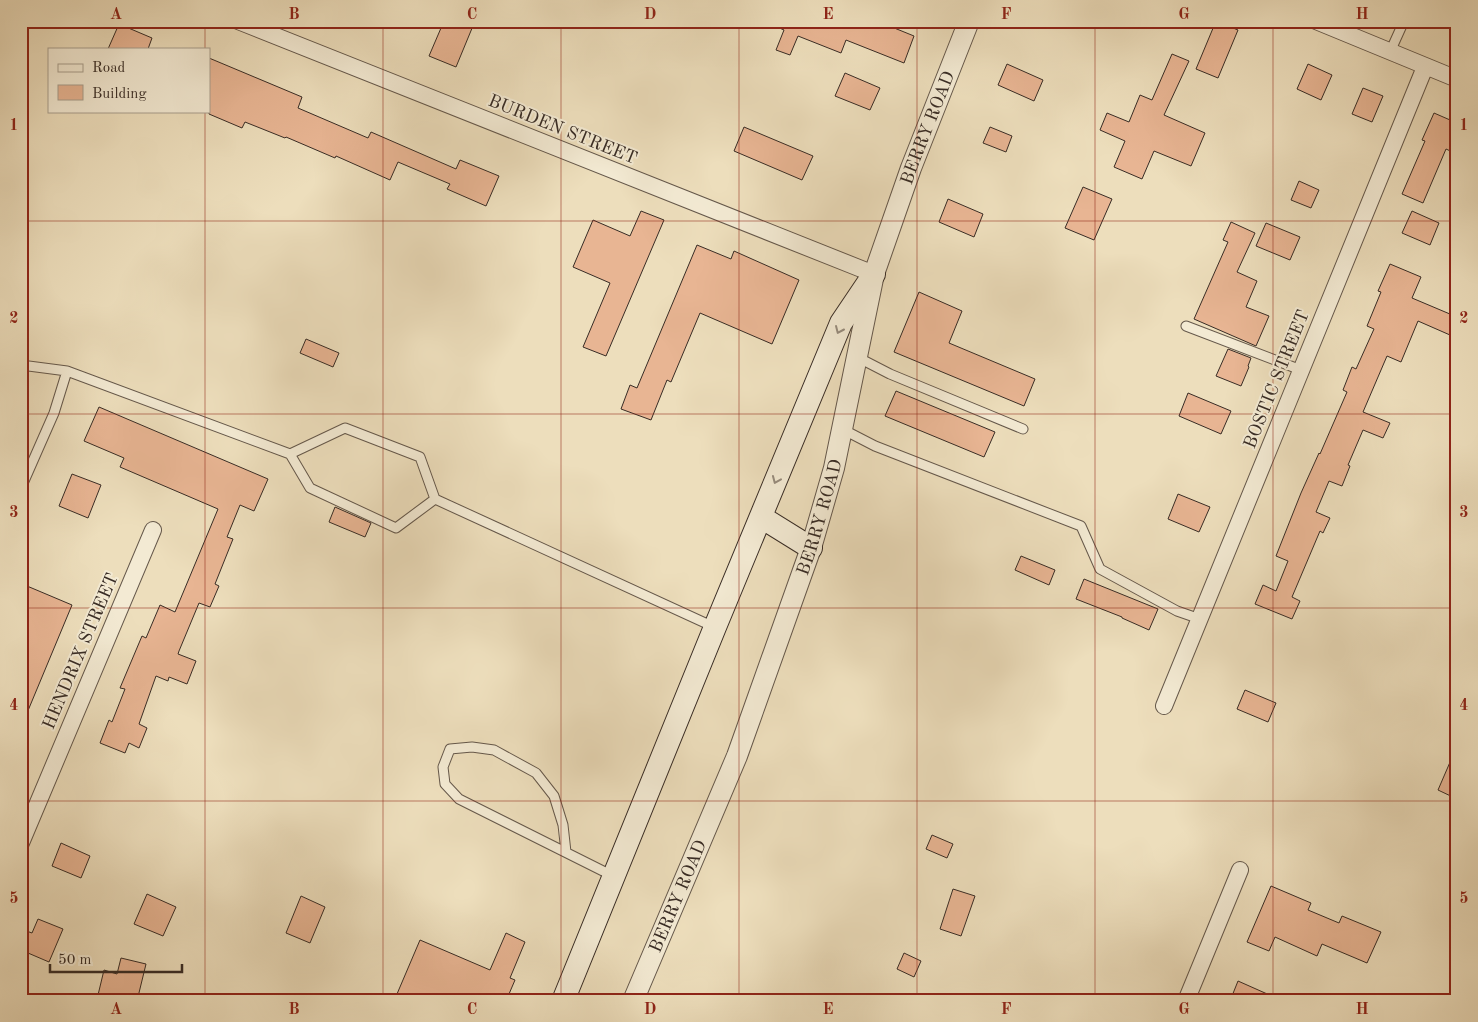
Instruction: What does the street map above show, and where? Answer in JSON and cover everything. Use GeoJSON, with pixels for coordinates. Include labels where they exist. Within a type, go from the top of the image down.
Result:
{"type":"FeatureCollection","features":[{"type":"Feature","properties":{"kind":"main road"},"geometry":{"type":"LineString","coordinates":[[563,1001],[714,627],[841,323],[874,274]]}},
{"type":"Feature","properties":{"kind":"main road"},"geometry":{"type":"LineString","coordinates":[[761,517],[811,548]]}},
{"type":"Feature","properties":{"kind":"street","name":"BURDEN STREET"},"geometry":{"type":"LineString","coordinates":[[238,21],[874,274]]}},
{"type":"Feature","properties":{"kind":"street","name":"BERRY ROAD"},"geometry":{"type":"LineString","coordinates":[[633,1001],[737,756],[811,548],[834,468],[874,274],[911,168],[969,21]]}},
{"type":"Feature","properties":{"kind":"street"},"geometry":{"type":"LineString","coordinates":[[1316,21],[1341,26],[1390,52],[1457,79]]}},
{"type":"Feature","properties":{"kind":"street","name":"BOSTIC STREET"},"geometry":{"type":"LineString","coordinates":[[1164,706],[1426,67]]}},
{"type":"Feature","properties":{"kind":"street","name":"HENDRIX STREET"},"geometry":{"type":"LineString","coordinates":[[21,843],[153,530]]}},
{"type":"Feature","properties":{"kind":"street"},"geometry":{"type":"LineString","coordinates":[[1186,1001],[1240,870]]}},
{"type":"Feature","properties":{"kind":"lane"},"geometry":{"type":"LineString","coordinates":[[1390,52],[1404,21]]}},
{"type":"Feature","properties":{"kind":"lane"},"geometry":{"type":"LineString","coordinates":[[1186,326],[1301,370]]}},
{"type":"Feature","properties":{"kind":"lane"},"geometry":{"type":"LineString","coordinates":[[857,357],[890,374],[1023,429]]}},
{"type":"Feature","properties":{"kind":"lane"},"geometry":{"type":"LineString","coordinates":[[21,365],[67,370],[290,454],[310,488],[396,528],[435,499]]}},
{"type":"Feature","properties":{"kind":"lane"},"geometry":{"type":"LineString","coordinates":[[21,488],[54,414],[67,370]]}},
{"type":"Feature","properties":{"kind":"lane"},"geometry":{"type":"LineString","coordinates":[[290,454],[346,428],[420,457],[435,499],[714,627]]}},
{"type":"Feature","properties":{"kind":"lane"},"geometry":{"type":"LineString","coordinates":[[842,429],[875,446],[1081,526],[1100,569],[1177,611],[1200,619]]}},
{"type":"Feature","properties":{"kind":"lane"},"geometry":{"type":"LineString","coordinates":[[566,852],[563,825],[554,796],[536,773],[494,750],[472,747],[450,749],[443,767],[445,784],[459,799],[614,876]]}},
{"type":"Feature","properties":{"kind":"building"},"geometry":{"type":"Polygon","coordinates":[[[444,21],[475,21],[456,67],[429,56],[444,21]]]}},
{"type":"Feature","properties":{"kind":"building"},"geometry":{"type":"Polygon","coordinates":[[[764,21],[877,21],[914,36],[904,63],[846,40],[841,53],[798,36],[790,55],[776,50],[784,30],[764,21]]]}},
{"type":"Feature","properties":{"kind":"building"},"geometry":{"type":"Polygon","coordinates":[[[1216,21],[1238,30],[1218,78],[1196,69],[1216,21]]]}},
{"type":"Feature","properties":{"kind":"building"},"geometry":{"type":"Polygon","coordinates":[[[119,24],[152,38],[148,48],[108,48],[119,24]]]}},
{"type":"Feature","properties":{"kind":"building"},"geometry":{"type":"Polygon","coordinates":[[[1172,54],[1189,61],[1164,115],[1205,133],[1191,166],[1154,151],[1142,179],[1114,167],[1125,141],[1100,130],[1107,113],[1129,122],[1140,95],[1152,100],[1172,54]]]}},
{"type":"Feature","properties":{"kind":"building"},"geometry":{"type":"Polygon","coordinates":[[[210,58],[302,97],[298,108],[368,138],[371,132],[456,169],[460,160],[499,176],[486,206],[447,189],[450,184],[398,162],[390,180],[336,156],[335,158],[245,122],[242,128],[209,114],[210,58]]]}},
{"type":"Feature","properties":{"kind":"building"},"geometry":{"type":"Polygon","coordinates":[[[1007,64],[1043,80],[1034,101],[998,85],[1007,64]]]}},
{"type":"Feature","properties":{"kind":"building"},"geometry":{"type":"Polygon","coordinates":[[[1308,64],[1332,75],[1321,100],[1297,89],[1308,64]]]}},
{"type":"Feature","properties":{"kind":"building"},"geometry":{"type":"Polygon","coordinates":[[[845,73],[880,88],[870,110],[835,96],[845,73]]]}},
{"type":"Feature","properties":{"kind":"building"},"geometry":{"type":"Polygon","coordinates":[[[1363,88],[1383,96],[1372,122],[1352,114],[1363,88]]]}},
{"type":"Feature","properties":{"kind":"building"},"geometry":{"type":"Polygon","coordinates":[[[1434,113],[1457,123],[1457,154],[1446,149],[1423,203],[1402,194],[1425,141],[1422,140],[1434,113]]]}},
{"type":"Feature","properties":{"kind":"building"},"geometry":{"type":"Polygon","coordinates":[[[744,127],[813,156],[802,180],[734,151],[744,127]]]}},
{"type":"Feature","properties":{"kind":"building"},"geometry":{"type":"Polygon","coordinates":[[[990,127],[1012,136],[1006,152],[983,143],[990,127]]]}},
{"type":"Feature","properties":{"kind":"building"},"geometry":{"type":"Polygon","coordinates":[[[1299,181],[1319,190],[1311,208],[1291,200],[1299,181]]]}},
{"type":"Feature","properties":{"kind":"building"},"geometry":{"type":"Polygon","coordinates":[[[1083,187],[1112,199],[1094,240],[1065,228],[1083,187]]]}},
{"type":"Feature","properties":{"kind":"building"},"geometry":{"type":"Polygon","coordinates":[[[948,199],[983,214],[974,237],[939,222],[948,199]]]}},
{"type":"Feature","properties":{"kind":"building"},"geometry":{"type":"Polygon","coordinates":[[[641,211],[664,220],[606,356],[583,347],[610,283],[573,267],[593,220],[630,236],[641,211]]]}},
{"type":"Feature","properties":{"kind":"building"},"geometry":{"type":"Polygon","coordinates":[[[1412,211],[1439,223],[1430,245],[1402,233],[1412,211]]]}},
{"type":"Feature","properties":{"kind":"building"},"geometry":{"type":"Polygon","coordinates":[[[1231,222],[1255,233],[1237,272],[1257,281],[1246,307],[1269,316],[1256,346],[1194,319],[1228,242],[1223,240],[1231,222]]]}},
{"type":"Feature","properties":{"kind":"building"},"geometry":{"type":"Polygon","coordinates":[[[1266,223],[1300,237],[1290,260],[1256,246],[1266,223]]]}},
{"type":"Feature","properties":{"kind":"building"},"geometry":{"type":"Polygon","coordinates":[[[697,245],[731,259],[734,251],[799,280],[772,344],[700,313],[671,382],[667,380],[651,420],[621,409],[630,385],[637,388],[697,245]]]}},
{"type":"Feature","properties":{"kind":"building"},"geometry":{"type":"Polygon","coordinates":[[[1390,264],[1421,277],[1412,298],[1457,317],[1457,319],[1450,335],[1418,321],[1401,362],[1387,356],[1363,412],[1390,423],[1383,438],[1363,430],[1348,465],[1350,466],[1342,486],[1329,481],[1316,512],[1330,518],[1323,533],[1320,531],[1292,597],[1300,601],[1292,619],[1255,604],[1263,585],[1276,591],[1288,561],[1276,556],[1301,493],[1347,392],[1343,390],[1352,367],[1356,369],[1374,329],[1367,326],[1381,292],[1378,291],[1390,264]]]}},
{"type":"Feature","properties":{"kind":"building"},"geometry":{"type":"Polygon","coordinates":[[[919,292],[962,311],[949,343],[1035,379],[1024,406],[894,352],[919,292]]]}},
{"type":"Feature","properties":{"kind":"building"},"geometry":{"type":"Polygon","coordinates":[[[306,339],[339,353],[333,367],[300,353],[306,339]]]}},
{"type":"Feature","properties":{"kind":"building"},"geometry":{"type":"Polygon","coordinates":[[[1228,349],[1251,358],[1241,386],[1216,376],[1228,349]]]}},
{"type":"Feature","properties":{"kind":"building"},"geometry":{"type":"Polygon","coordinates":[[[896,391],[995,432],[984,457],[885,416],[896,391]]]}},
{"type":"Feature","properties":{"kind":"building"},"geometry":{"type":"Polygon","coordinates":[[[1188,393],[1231,411],[1221,434],[1179,416],[1188,393]]]}},
{"type":"Feature","properties":{"kind":"building"},"geometry":{"type":"Polygon","coordinates":[[[99,407],[268,479],[254,511],[240,505],[227,537],[233,539],[215,584],[219,586],[210,607],[199,603],[179,651],[178,654],[196,661],[187,684],[169,677],[168,681],[156,676],[139,724],[147,728],[139,748],[129,743],[125,753],[100,743],[109,720],[112,722],[125,689],[120,688],[142,636],[146,638],[160,605],[175,612],[218,509],[120,467],[124,458],[84,441],[99,407]]]}},
{"type":"Feature","properties":{"kind":"building"},"geometry":{"type":"Polygon","coordinates":[[[72,474],[101,485],[88,518],[59,506],[72,474]]]}},
{"type":"Feature","properties":{"kind":"building"},"geometry":{"type":"Polygon","coordinates":[[[1178,494],[1210,507],[1199,532],[1168,519],[1178,494]]]}},
{"type":"Feature","properties":{"kind":"building"},"geometry":{"type":"Polygon","coordinates":[[[335,507],[371,523],[365,537],[329,522],[335,507]]]}},
{"type":"Feature","properties":{"kind":"building"},"geometry":{"type":"Polygon","coordinates":[[[1021,556],[1055,570],[1049,585],[1015,570],[1021,556]]]}},
{"type":"Feature","properties":{"kind":"building"},"geometry":{"type":"Polygon","coordinates":[[[1084,579],[1158,609],[1149,630],[1076,599],[1084,579]]]}},
{"type":"Feature","properties":{"kind":"building"},"geometry":{"type":"Polygon","coordinates":[[[27,586],[72,605],[22,725],[21,599],[27,586]]]}},
{"type":"Feature","properties":{"kind":"building"},"geometry":{"type":"Polygon","coordinates":[[[1245,690],[1276,703],[1268,722],[1237,709],[1245,690]]]}},
{"type":"Feature","properties":{"kind":"building"},"geometry":{"type":"Polygon","coordinates":[[[1457,746],[1457,799],[1438,790],[1457,746]]]}},
{"type":"Feature","properties":{"kind":"building"},"geometry":{"type":"Polygon","coordinates":[[[932,835],[953,844],[947,858],[926,849],[932,835]]]}},
{"type":"Feature","properties":{"kind":"building"},"geometry":{"type":"Polygon","coordinates":[[[61,843],[90,856],[81,878],[52,866],[61,843]]]}},
{"type":"Feature","properties":{"kind":"building"},"geometry":{"type":"Polygon","coordinates":[[[1271,886],[1311,903],[1308,910],[1339,923],[1342,916],[1381,932],[1367,963],[1322,944],[1317,956],[1275,937],[1269,951],[1247,942],[1271,886]]]}},
{"type":"Feature","properties":{"kind":"building"},"geometry":{"type":"Polygon","coordinates":[[[953,889],[975,896],[961,936],[940,929],[953,889]]]}},
{"type":"Feature","properties":{"kind":"building"},"geometry":{"type":"Polygon","coordinates":[[[147,894],[176,907],[163,936],[134,924],[147,894]]]}},
{"type":"Feature","properties":{"kind":"building"},"geometry":{"type":"Polygon","coordinates":[[[301,896],[325,907],[310,943],[286,933],[301,896]]]}},
{"type":"Feature","properties":{"kind":"building"},"geometry":{"type":"Polygon","coordinates":[[[38,919],[63,929],[49,962],[21,950],[21,929],[32,933],[38,919]]]}},
{"type":"Feature","properties":{"kind":"building"},"geometry":{"type":"Polygon","coordinates":[[[506,933],[525,942],[510,978],[515,980],[506,1001],[394,1001],[420,940],[490,970],[506,933]]]}},
{"type":"Feature","properties":{"kind":"building"},"geometry":{"type":"Polygon","coordinates":[[[904,953],[921,961],[914,977],[897,969],[904,953]]]}},
{"type":"Feature","properties":{"kind":"building"},"geometry":{"type":"Polygon","coordinates":[[[121,958],[146,964],[137,1001],[120,1001],[98,995],[104,970],[117,974],[121,958]]]}},
{"type":"Feature","properties":{"kind":"building"},"geometry":{"type":"Polygon","coordinates":[[[1238,981],[1283,1001],[1230,1001],[1238,981]]]}}]}
